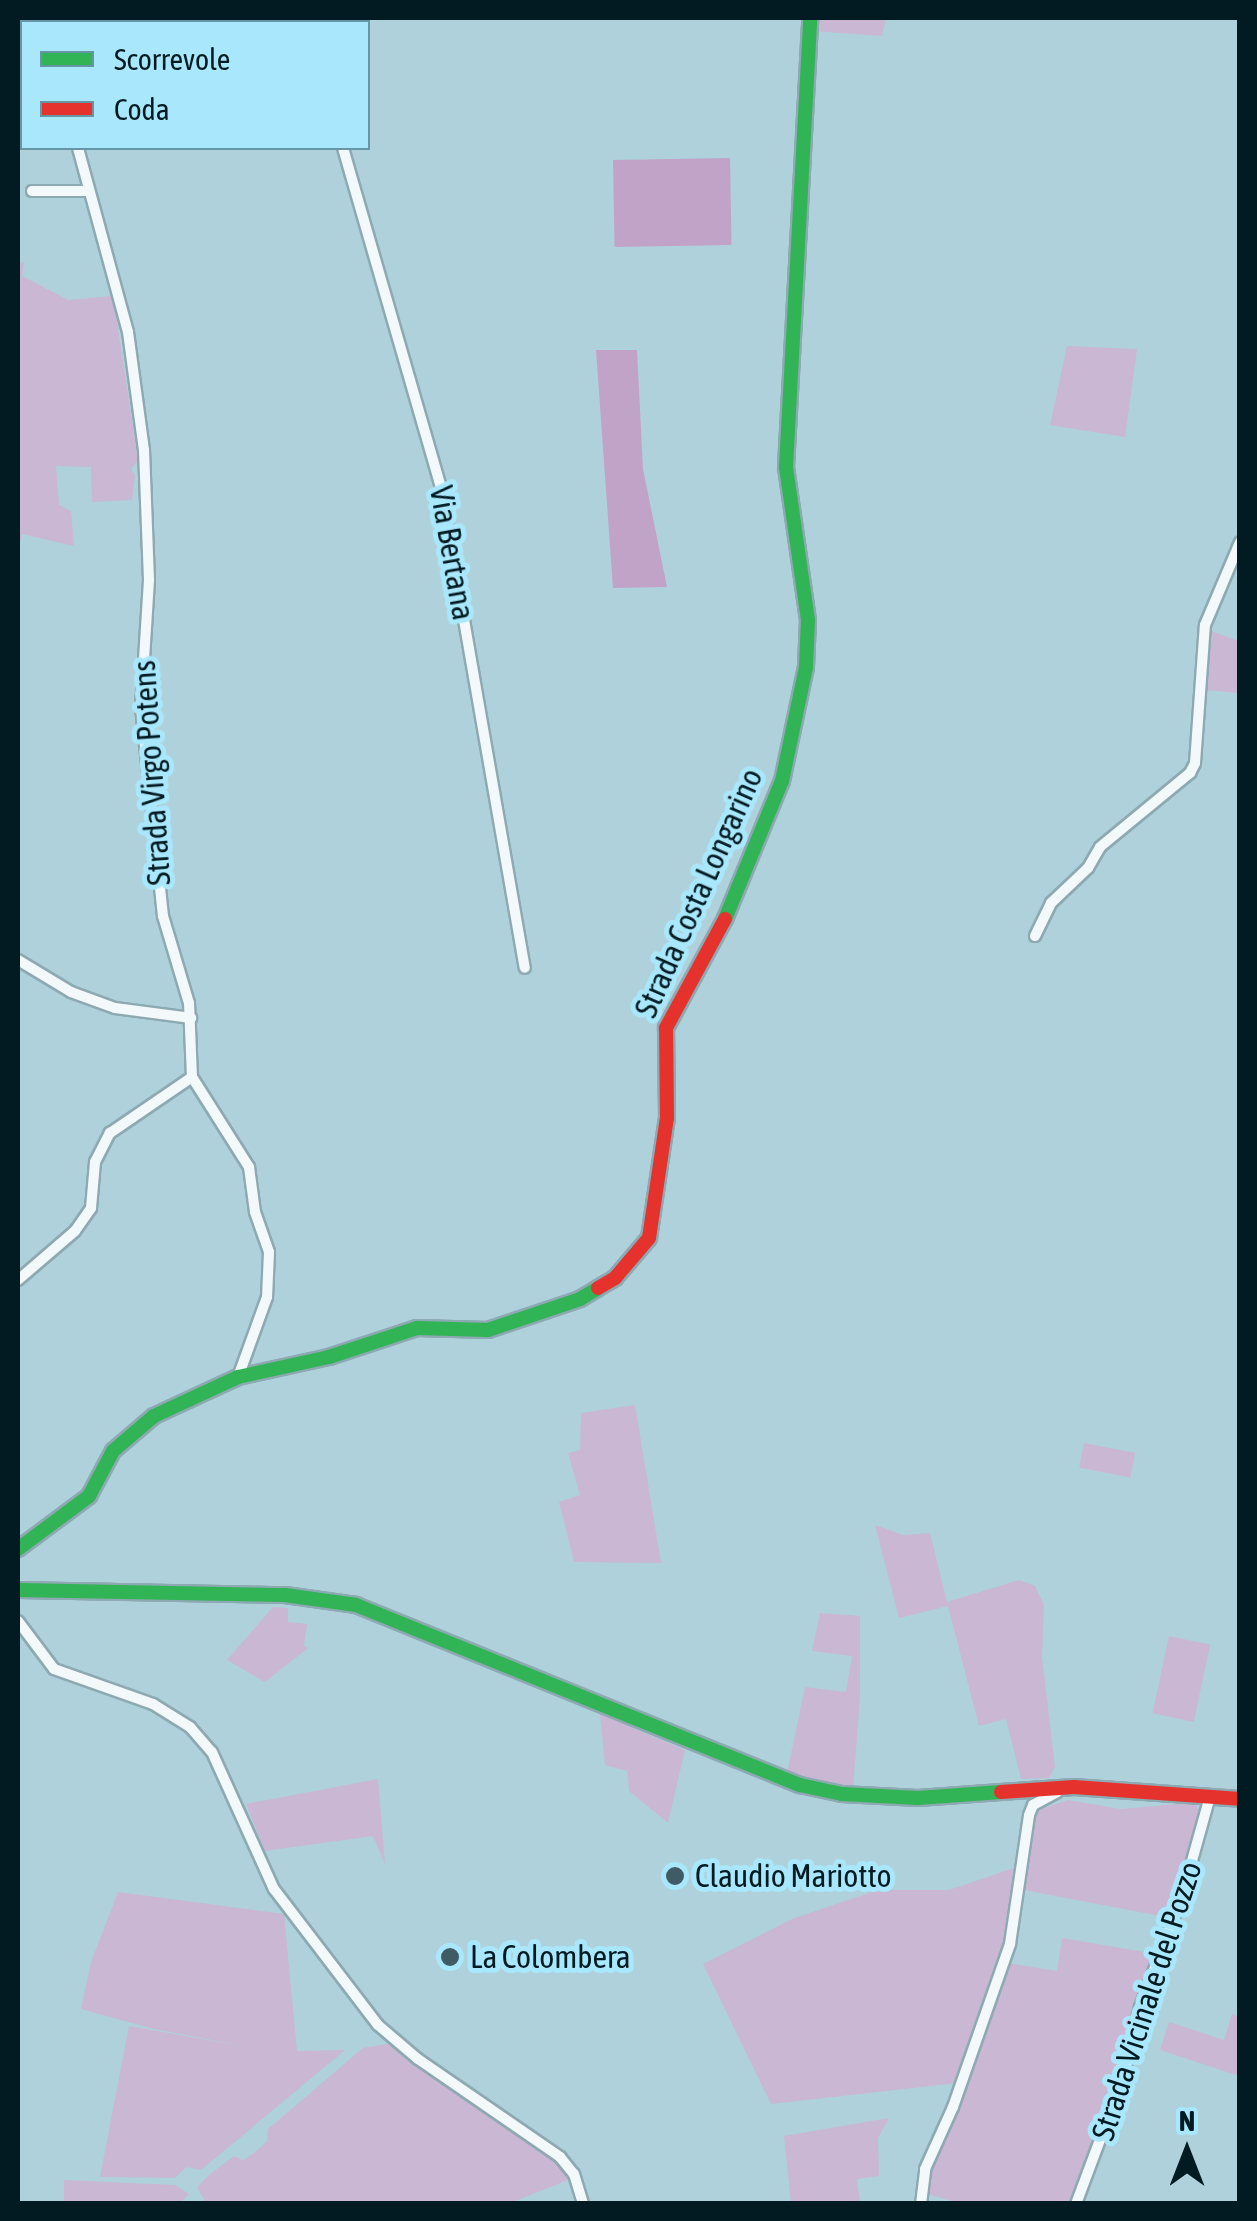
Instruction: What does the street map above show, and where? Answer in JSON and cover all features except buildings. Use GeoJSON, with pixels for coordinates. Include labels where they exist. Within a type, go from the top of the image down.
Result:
{"type":"FeatureCollection","features":[{"type":"Feature","properties":{"kind":"street","name":"Strada Costa Longarino"},"geometry":{"type":"LineString","coordinates":[[18,1549],[89,1496],[113,1451],[154,1416],[238,1377],[329,1357],[417,1328],[488,1330],[519,1322],[580,1298],[616,1278],[649,1238],[668,1118],[666,1028],[710,952],[763,833],[782,781],[806,667],[808,620],[786,467],[810,18]]}},
{"type":"Feature","properties":{"kind":"street","name":"Strada Virgo Potens"},"geometry":{"type":"LineString","coordinates":[[79,150],[128,332],[137,390],[150,580],[141,707],[163,916],[191,1018],[192,1077]]}},
{"type":"Feature","properties":{"kind":"street","name":"Via Bertana"},"geometry":{"type":"LineString","coordinates":[[344,150],[441,488],[526,968]]}},
{"type":"Feature","properties":{"kind":"street"},"geometry":{"type":"LineString","coordinates":[[32,191],[89,191]]}},
{"type":"Feature","properties":{"kind":"street"},"geometry":{"type":"LineString","coordinates":[[1036,936],[1051,903],[1088,868],[1100,846],[1190,773],[1205,625],[1240,542]]}},
{"type":"Feature","properties":{"kind":"street"},"geometry":{"type":"LineString","coordinates":[[18,960],[71,992],[115,1008],[191,1018]]}},
{"type":"Feature","properties":{"kind":"street"},"geometry":{"type":"LineString","coordinates":[[18,1280],[74,1231],[92,1208],[95,1162],[110,1133],[192,1077],[248,1167],[255,1212],[269,1252],[268,1297],[238,1377]]}},
{"type":"Feature","properties":{"kind":"street"},"geometry":{"type":"LineString","coordinates":[[18,1578],[47,1591]]}},
{"type":"Feature","properties":{"kind":"street"},"geometry":{"type":"LineString","coordinates":[[18,1590],[285,1595],[356,1604],[730,1758],[800,1785],[842,1794],[918,1798],[1074,1787],[1240,1798]]}},
{"type":"Feature","properties":{"kind":"street"},"geometry":{"type":"LineString","coordinates":[[18,1622],[54,1670],[153,1704],[190,1727],[212,1752],[274,1889],[378,2024],[418,2059],[560,2158],[574,2174],[582,2204]]}},
{"type":"Feature","properties":{"kind":"street"},"geometry":{"type":"LineString","coordinates":[[921,2204],[925,2170],[953,2107],[1010,1944],[1029,1815],[1045,1796],[1074,1787]]}},
{"type":"Feature","properties":{"kind":"street","name":"Strada Vicinale del Pozzo"},"geometry":{"type":"LineString","coordinates":[[1076,2204],[1123,2078],[1140,2007],[1183,1894],[1210,1796]]}},
{"type":"Feature","properties":{"kind":"shaded area"},"geometry":{"type":"Polygon","coordinates":[[[813,18],[886,18],[882,36],[812,31],[813,18]]]}},
{"type":"Feature","properties":{"kind":"shaded area"},"geometry":{"type":"Polygon","coordinates":[[[730,158],[732,245],[615,247],[613,160],[730,158]]]}},
{"type":"Feature","properties":{"kind":"shaded area"},"geometry":{"type":"Polygon","coordinates":[[[24,262],[22,276],[68,300],[113,296],[138,460],[131,469],[135,475],[132,500],[92,502],[91,467],[56,466],[59,505],[71,511],[74,546],[22,534],[18,551],[18,264],[24,262]]]}},
{"type":"Feature","properties":{"kind":"shaded area"},"geometry":{"type":"Polygon","coordinates":[[[1067,346],[1137,349],[1125,437],[1050,425],[1067,346]]]}},
{"type":"Feature","properties":{"kind":"shaded area"},"geometry":{"type":"Polygon","coordinates":[[[596,350],[637,350],[643,469],[667,587],[613,588],[596,350]]]}},
{"type":"Feature","properties":{"kind":"shaded area"},"geometry":{"type":"Polygon","coordinates":[[[1208,630],[1239,641],[1239,693],[1205,690],[1208,630]]]}},
{"type":"Feature","properties":{"kind":"shaded area"},"geometry":{"type":"Polygon","coordinates":[[[635,1405],[661,1563],[574,1562],[559,1502],[580,1495],[568,1453],[580,1450],[581,1413],[635,1405]]]}},
{"type":"Feature","properties":{"kind":"shaded area"},"geometry":{"type":"Polygon","coordinates":[[[1084,1443],[1135,1453],[1130,1477],[1079,1468],[1084,1443]]]}},
{"type":"Feature","properties":{"kind":"shaded area"},"geometry":{"type":"Polygon","coordinates":[[[875,1525],[903,1535],[930,1533],[947,1602],[1019,1580],[1035,1586],[1044,1605],[1042,1657],[1055,1767],[1049,1778],[1021,1779],[1006,1719],[979,1726],[948,1606],[899,1618],[875,1525]]]}},
{"type":"Feature","properties":{"kind":"shaded area"},"geometry":{"type":"Polygon","coordinates":[[[273,1607],[288,1608],[288,1622],[307,1624],[304,1646],[308,1648],[265,1682],[227,1660],[273,1607]]]}},
{"type":"Feature","properties":{"kind":"shaded area"},"geometry":{"type":"Polygon","coordinates":[[[820,1613],[860,1616],[860,1697],[853,1789],[787,1773],[805,1687],[846,1692],[852,1656],[812,1651],[820,1613]]]}},
{"type":"Feature","properties":{"kind":"shaded area"},"geometry":{"type":"Polygon","coordinates":[[[1169,1636],[1210,1645],[1194,1722],[1153,1713],[1169,1636]]]}},
{"type":"Feature","properties":{"kind":"shaded area"},"geometry":{"type":"Polygon","coordinates":[[[600,1714],[685,1750],[668,1823],[629,1791],[627,1771],[605,1765],[600,1714]]]}},
{"type":"Feature","properties":{"kind":"shaded area"},"geometry":{"type":"Polygon","coordinates":[[[378,1779],[385,1864],[373,1836],[265,1851],[246,1804],[378,1779]]]}},
{"type":"Feature","properties":{"kind":"shaded area"},"geometry":{"type":"Polygon","coordinates":[[[1068,1800],[1120,1809],[1189,1803],[1197,1806],[1202,1817],[1171,1918],[1024,1890],[1035,1816],[1038,1810],[1068,1800]]]}},
{"type":"Feature","properties":{"kind":"shaded area"},"geometry":{"type":"Polygon","coordinates":[[[1014,1868],[1003,1955],[957,2083],[771,2104],[703,1964],[792,1919],[878,1890],[949,1890],[1014,1868]]]}},
{"type":"Feature","properties":{"kind":"shaded area"},"geometry":{"type":"Polygon","coordinates":[[[118,1892],[284,1914],[297,2051],[345,2050],[201,2170],[186,2167],[175,2178],[100,2177],[129,2026],[254,2048],[154,2029],[81,2009],[91,1962],[118,1892]]]}},
{"type":"Feature","properties":{"kind":"shaded area"},"geometry":{"type":"Polygon","coordinates":[[[1062,1938],[1156,1954],[1133,2013],[1123,2069],[1071,2203],[959,2203],[924,2193],[928,2170],[957,2109],[1008,1963],[1057,1971],[1062,1938]]]}},
{"type":"Feature","properties":{"kind":"shaded area"},"geometry":{"type":"Polygon","coordinates":[[[1232,2014],[1239,2017],[1239,2076],[1160,2050],[1169,2022],[1224,2040],[1232,2014]]]}},
{"type":"Feature","properties":{"kind":"shaded area"},"geometry":{"type":"Polygon","coordinates":[[[393,2043],[531,2139],[562,2166],[570,2179],[508,2204],[206,2203],[197,2187],[210,2174],[234,2156],[243,2160],[254,2153],[267,2141],[268,2129],[363,2048],[393,2043]]]}},
{"type":"Feature","properties":{"kind":"shaded area"},"geometry":{"type":"Polygon","coordinates":[[[889,2118],[878,2138],[879,2176],[857,2179],[860,2203],[791,2203],[784,2136],[889,2118]]]}},
{"type":"Feature","properties":{"kind":"shaded area"},"geometry":{"type":"Polygon","coordinates":[[[64,2180],[175,2185],[189,2194],[180,2203],[64,2203],[64,2180]]]}},
{"type":"Feature","properties":{"kind":"traffic: fast"},"geometry":{"type":"LineString","coordinates":[[725,919],[782,781],[806,667],[808,620],[786,467],[810,18]]}},
{"type":"Feature","properties":{"kind":"traffic: fast"},"geometry":{"type":"LineString","coordinates":[[18,1549],[89,1496],[113,1451],[154,1416],[238,1377],[329,1357],[417,1328],[488,1330],[580,1299],[598,1288]]}},
{"type":"Feature","properties":{"kind":"traffic: fast"},"geometry":{"type":"LineString","coordinates":[[18,1590],[285,1595],[356,1605],[800,1785],[842,1794],[918,1798],[1001,1792]]}},
{"type":"Feature","properties":{"kind":"traffic: jam"},"geometry":{"type":"LineString","coordinates":[[598,1288],[615,1278],[649,1238],[667,1118],[666,1028],[725,919]]}},
{"type":"Feature","properties":{"kind":"traffic: jam"},"geometry":{"type":"LineString","coordinates":[[1001,1792],[1074,1787],[1240,1799]]}},
{"type":"Feature","properties":{"kind":"place","name":"Claudio Mariotto"},"geometry":{"type":"Point","coordinates":[675,1876]}},
{"type":"Feature","properties":{"kind":"place","name":"La Colombera"},"geometry":{"type":"Point","coordinates":[450,1957]}}]}
